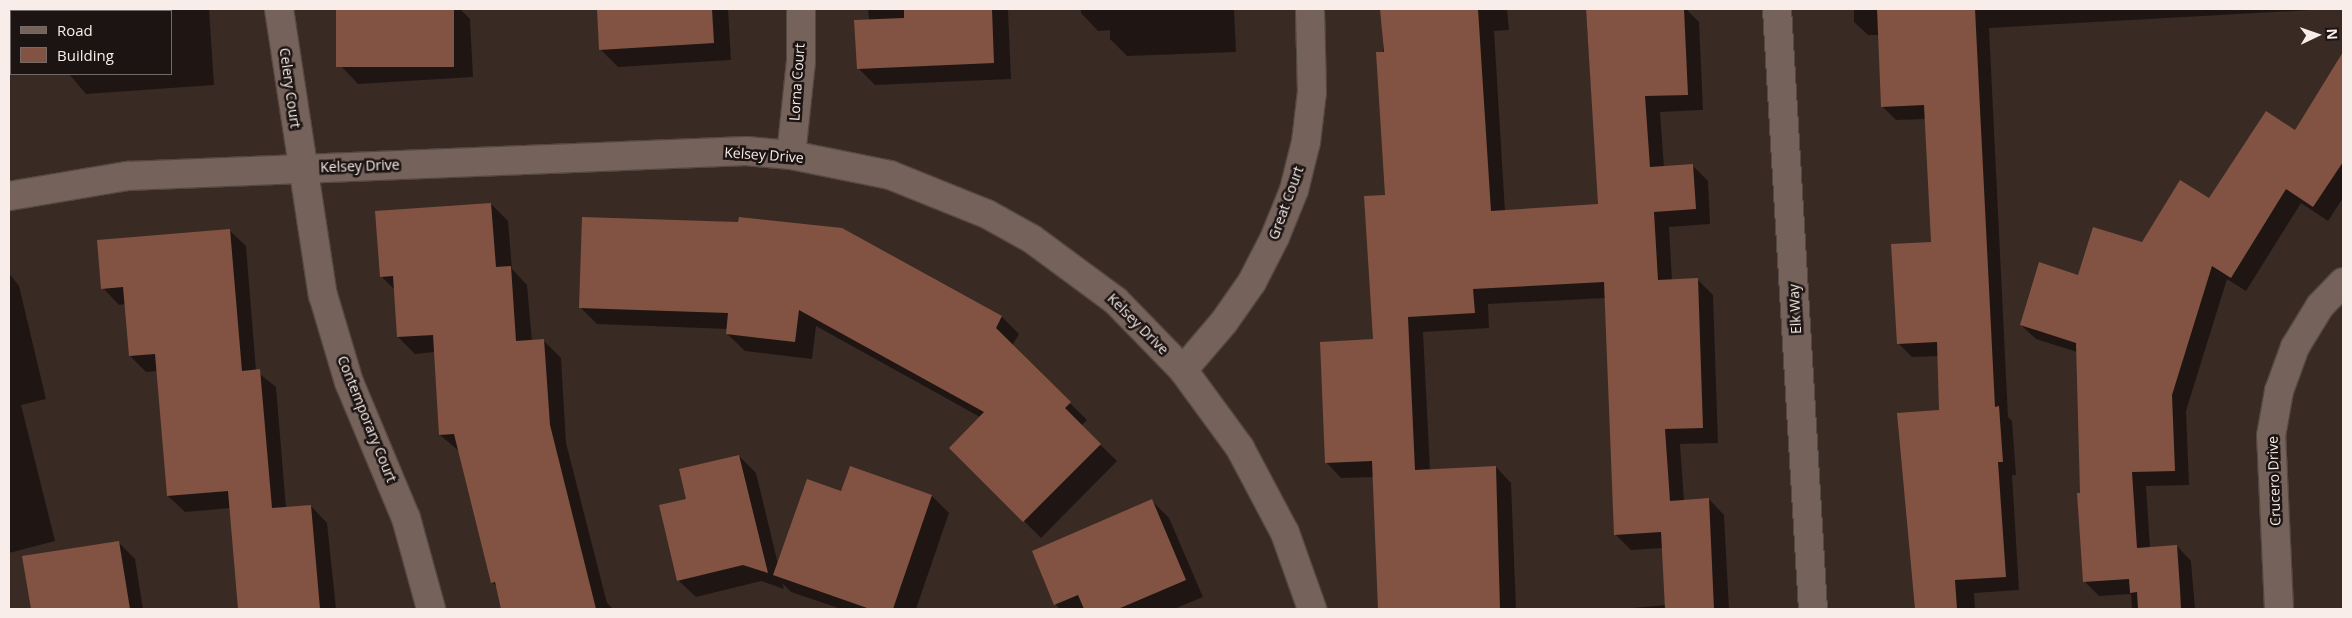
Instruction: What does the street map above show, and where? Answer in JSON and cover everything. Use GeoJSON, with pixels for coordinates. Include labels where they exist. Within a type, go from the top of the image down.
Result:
{"type":"FeatureCollection","features":[{"type":"Feature","properties":{"kind":"street","name":"Celery Court"},"geometry":{"type":"LineString","coordinates":[[279,9],[302,168]]}},
{"type":"Feature","properties":{"kind":"street","name":"Lorna Court"},"geometry":{"type":"LineString","coordinates":[[791,155],[801,61],[801,9]]}},
{"type":"Feature","properties":{"kind":"street","name":"Great Court"},"geometry":{"type":"LineString","coordinates":[[1183,370],[1224,322],[1252,282],[1275,237],[1294,190],[1306,142],[1312,92],[1310,9]]}},
{"type":"Feature","properties":{"kind":"street","name":"Elk Way"},"geometry":{"type":"LineString","coordinates":[[1777,9],[1814,609]]}},
{"type":"Feature","properties":{"kind":"street","name":"Kelsey Drive"},"geometry":{"type":"LineString","coordinates":[[9,196],[128,176],[746,151],[791,155],[890,175],[987,214],[1076,269],[1116,301],[1183,370],[1240,448],[1285,533],[1312,609]]}},
{"type":"Feature","properties":{"kind":"street","name":"Contemporary Court"},"geometry":{"type":"LineString","coordinates":[[302,168],[323,295],[349,382],[406,518],[431,609]]}},
{"type":"Feature","properties":{"kind":"street","name":"Crucero Drive"},"geometry":{"type":"LineString","coordinates":[[2279,609],[2271,436],[2279,391],[2295,346],[2320,306],[2343,282]]}},
{"type":"Feature","properties":{"kind":"building"},"geometry":{"type":"Polygon","coordinates":[[[336,9],[454,9],[454,67],[336,67],[336,9]]]}},
{"type":"Feature","properties":{"kind":"building"},"geometry":{"type":"Polygon","coordinates":[[[597,9],[712,9],[714,43],[599,50],[597,9]]]}},
{"type":"Feature","properties":{"kind":"building"},"geometry":{"type":"Polygon","coordinates":[[[904,9],[992,9],[994,63],[857,69],[854,20],[904,18],[904,9]]]}},
{"type":"Feature","properties":{"kind":"building"},"geometry":{"type":"Polygon","coordinates":[[[1380,9],[1478,9],[1491,211],[1598,204],[1586,9],[1684,9],[1688,95],[1645,96],[1650,167],[1693,164],[1696,209],[1654,212],[1658,280],[1698,278],[1703,428],[1665,429],[1670,501],[1709,498],[1714,609],[1665,609],[1661,532],[1614,535],[1604,282],[1473,289],[1475,313],[1408,317],[1415,470],[1496,466],[1500,609],[1378,609],[1372,461],[1325,463],[1320,342],[1373,339],[1364,196],[1385,195],[1376,52],[1384,52],[1380,9]]]}},
{"type":"Feature","properties":{"kind":"building"},"geometry":{"type":"Polygon","coordinates":[[[1877,9],[1975,9],[1995,407],[1999,406],[2003,462],[1998,462],[2006,577],[1955,580],[1957,609],[1915,609],[1897,413],[1939,410],[1937,342],[1897,344],[1891,244],[1931,242],[1924,105],[1881,107],[1877,9]]]}},
{"type":"Feature","properties":{"kind":"building"},"geometry":{"type":"Polygon","coordinates":[[[2343,52],[2343,162],[2313,207],[2286,189],[2231,278],[2212,266],[2172,395],[2175,471],[2132,472],[2137,548],[2177,545],[2181,609],[2138,609],[2137,592],[2130,593],[2129,579],[2083,582],[2077,493],[2080,493],[2076,343],[2020,325],[2039,262],[2078,275],[2093,227],[2142,242],[2180,180],[2209,198],[2266,111],[2295,130],[2343,52]]]}},
{"type":"Feature","properties":{"kind":"building"},"geometry":{"type":"Polygon","coordinates":[[[491,203],[496,267],[511,266],[516,341],[544,339],[550,425],[596,609],[501,609],[495,582],[491,583],[454,434],[439,435],[433,335],[397,337],[393,276],[380,277],[375,211],[491,203]]]}},
{"type":"Feature","properties":{"kind":"building"},"geometry":{"type":"Polygon","coordinates":[[[582,217],[738,222],[739,217],[842,228],[1002,316],[996,328],[1071,402],[1065,408],[1101,444],[1023,522],[949,448],[984,412],[799,310],[795,342],[726,334],[728,313],[579,308],[582,217]]]}},
{"type":"Feature","properties":{"kind":"building"},"geometry":{"type":"Polygon","coordinates":[[[230,229],[242,371],[260,369],[272,508],[311,505],[320,609],[238,609],[228,491],[167,496],[155,354],[129,356],[123,287],[101,289],[97,240],[230,229]]]}},
{"type":"Feature","properties":{"kind":"building"},"geometry":{"type":"Polygon","coordinates":[[[739,455],[768,573],[743,565],[677,581],[659,505],[686,499],[679,469],[739,455]]]}},
{"type":"Feature","properties":{"kind":"building"},"geometry":{"type":"Polygon","coordinates":[[[850,466],[932,495],[893,609],[870,609],[773,575],[807,479],[841,491],[850,466]]]}},
{"type":"Feature","properties":{"kind":"building"},"geometry":{"type":"Polygon","coordinates":[[[1152,499],[1186,580],[1118,609],[1084,609],[1078,595],[1054,605],[1032,551],[1152,499]]]}},
{"type":"Feature","properties":{"kind":"building"},"geometry":{"type":"Polygon","coordinates":[[[119,541],[130,609],[31,609],[22,556],[119,541]]]}}]}
